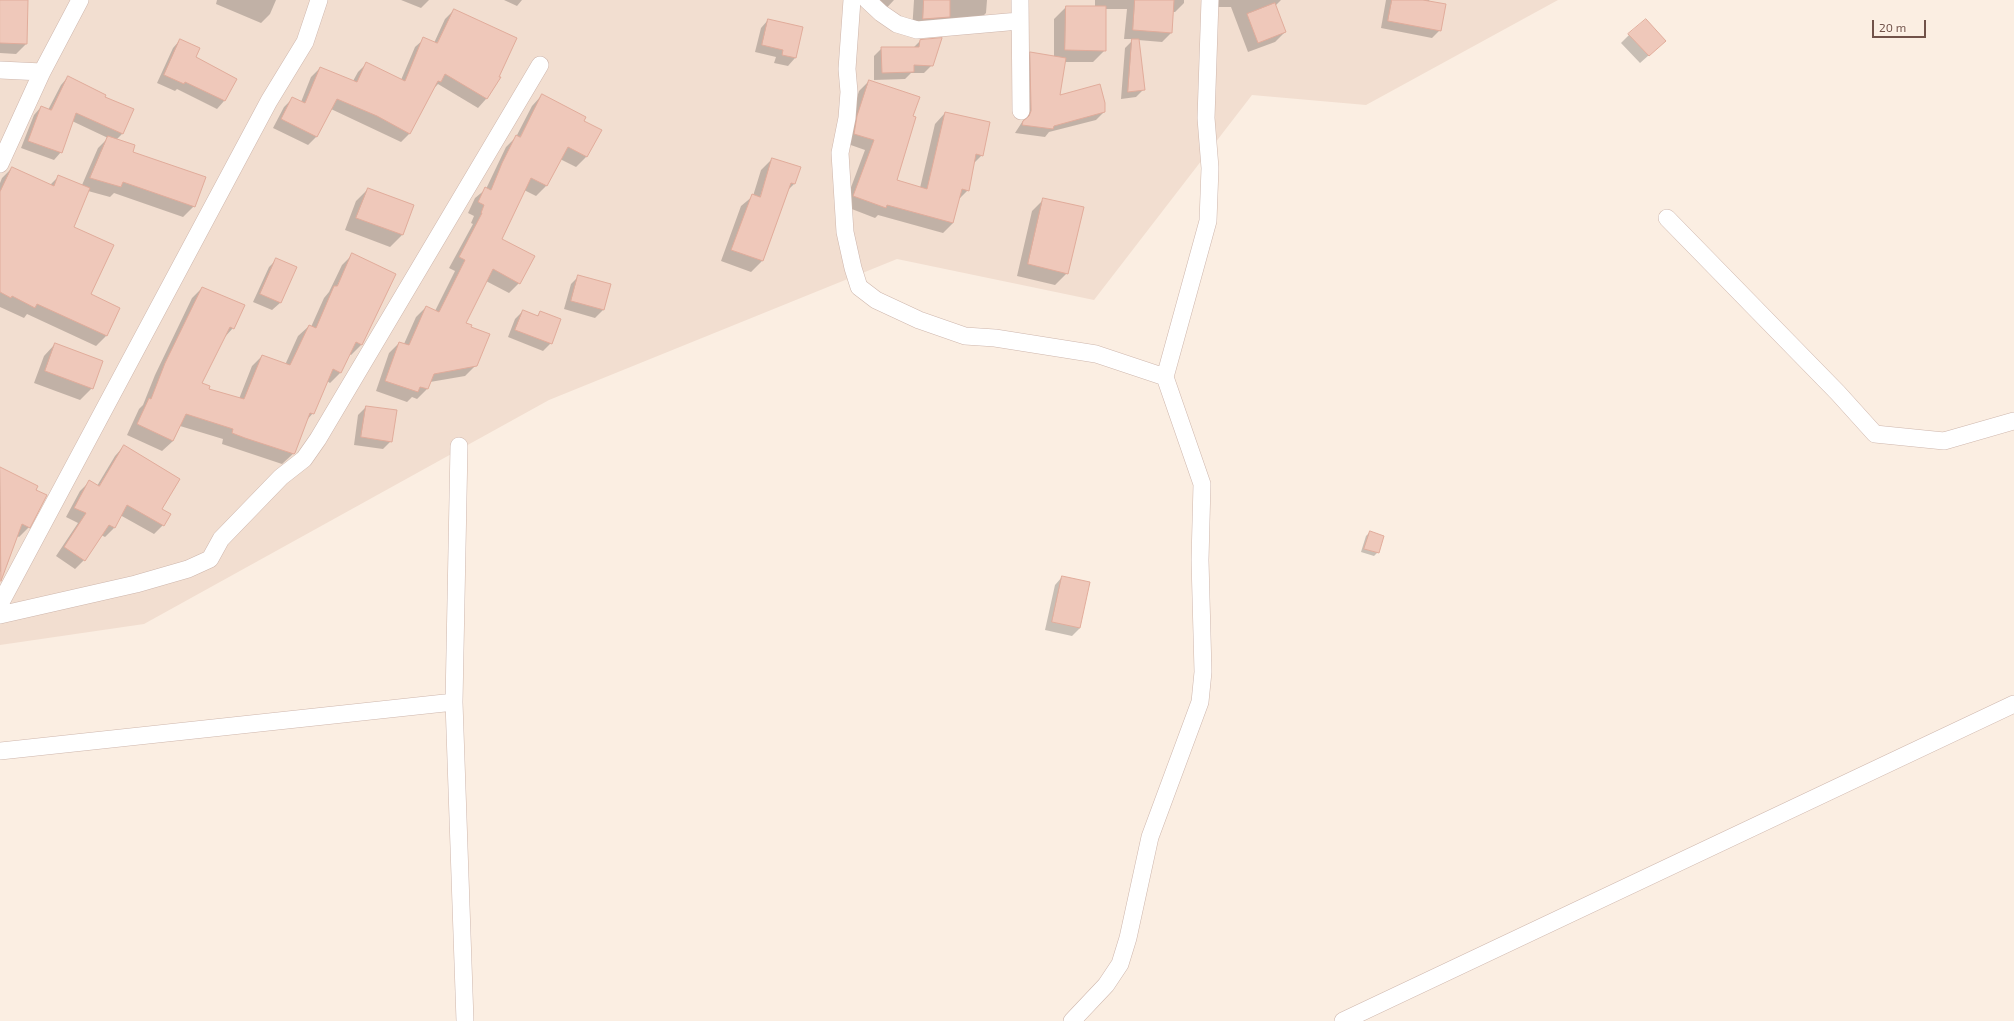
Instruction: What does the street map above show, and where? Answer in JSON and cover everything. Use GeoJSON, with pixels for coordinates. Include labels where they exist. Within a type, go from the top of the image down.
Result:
{"type":"FeatureCollection","features":[{"type":"Feature","properties":{"kind":"street"},"geometry":{"type":"LineString","coordinates":[[0,164],[42,72],[80,0]]}},
{"type":"Feature","properties":{"kind":"street"},"geometry":{"type":"LineString","coordinates":[[0,604],[269,101],[305,42],[319,0]]}},
{"type":"Feature","properties":{"kind":"street"},"geometry":{"type":"LineString","coordinates":[[852,0],[847,69],[849,92],[840,153],[845,232],[859,287],[876,300],[919,320],[965,336],[995,338],[1096,354],[1165,377]]}},
{"type":"Feature","properties":{"kind":"street"},"geometry":{"type":"LineString","coordinates":[[867,0],[881,13],[897,24],[917,30],[1019,21]]}},
{"type":"Feature","properties":{"kind":"street"},"geometry":{"type":"LineString","coordinates":[[1020,0],[1021,111]]}},
{"type":"Feature","properties":{"kind":"street"},"geometry":{"type":"LineString","coordinates":[[1072,1021],[1106,985],[1120,964],[1128,938],[1150,837],[1200,702],[1203,672],[1200,560],[1202,484],[1165,377],[1208,221],[1210,168],[1206,118],[1210,0]]}},
{"type":"Feature","properties":{"kind":"street"},"geometry":{"type":"LineString","coordinates":[[0,615],[136,584],[188,569],[210,559],[221,539],[281,477],[304,459],[318,439],[540,65]]}},
{"type":"Feature","properties":{"kind":"street"},"geometry":{"type":"LineString","coordinates":[[0,70],[42,72]]}},
{"type":"Feature","properties":{"kind":"street"},"geometry":{"type":"LineString","coordinates":[[1667,218],[1833,387],[1875,434],[1944,441],[2014,421]]}},
{"type":"Feature","properties":{"kind":"street"},"geometry":{"type":"LineString","coordinates":[[459,446],[454,702],[465,1021]]}},
{"type":"Feature","properties":{"kind":"street"},"geometry":{"type":"LineString","coordinates":[[0,752],[454,702]]}},
{"type":"Feature","properties":{"kind":"street"},"geometry":{"type":"LineString","coordinates":[[1343,1021],[2014,704]]}},
{"type":"Feature","properties":{"kind":"shaded area"},"geometry":{"type":"Polygon","coordinates":[[[0,0],[1558,0],[1366,105],[1252,95],[1094,300],[897,259],[549,400],[144,624],[0,645],[0,0]]]}},
{"type":"Feature","properties":{"kind":"building"},"geometry":{"type":"Polygon","coordinates":[[[0,0],[28,0],[27,44],[0,43],[0,0]]]}},
{"type":"Feature","properties":{"kind":"building"},"geometry":{"type":"Polygon","coordinates":[[[924,0],[950,0],[950,17],[923,19],[924,0]]]}},
{"type":"Feature","properties":{"kind":"building"},"geometry":{"type":"Polygon","coordinates":[[[1135,0],[1174,0],[1172,33],[1133,30],[1135,0]]]}},
{"type":"Feature","properties":{"kind":"building"},"geometry":{"type":"Polygon","coordinates":[[[1392,0],[1423,0],[1446,4],[1441,31],[1388,21],[1392,0]]]}},
{"type":"Feature","properties":{"kind":"building"},"geometry":{"type":"Polygon","coordinates":[[[1275,3],[1286,32],[1258,43],[1247,14],[1275,3]]]}},
{"type":"Feature","properties":{"kind":"building"},"geometry":{"type":"Polygon","coordinates":[[[1066,6],[1106,6],[1106,51],[1065,50],[1066,6]]]}},
{"type":"Feature","properties":{"kind":"building"},"geometry":{"type":"Polygon","coordinates":[[[454,9],[517,38],[499,77],[501,77],[487,99],[445,74],[441,82],[438,81],[410,134],[377,116],[337,99],[317,137],[281,119],[292,97],[305,103],[320,67],[357,82],[366,62],[405,81],[423,37],[437,43],[454,9]]]}},
{"type":"Feature","properties":{"kind":"building"},"geometry":{"type":"Polygon","coordinates":[[[768,19],[803,27],[796,58],[782,55],[783,50],[762,45],[768,19]]]}},
{"type":"Feature","properties":{"kind":"building"},"geometry":{"type":"Polygon","coordinates":[[[1646,19],[1666,41],[1649,56],[1628,34],[1646,19]]]}},
{"type":"Feature","properties":{"kind":"building"},"geometry":{"type":"Polygon","coordinates":[[[942,38],[933,66],[914,65],[914,72],[882,73],[881,47],[919,47],[920,40],[942,38]]]}},
{"type":"Feature","properties":{"kind":"building"},"geometry":{"type":"Polygon","coordinates":[[[180,39],[200,48],[196,57],[237,79],[225,101],[185,82],[184,84],[164,75],[180,39]]]}},
{"type":"Feature","properties":{"kind":"building"},"geometry":{"type":"Polygon","coordinates":[[[1132,39],[1139,39],[1145,90],[1128,92],[1132,39]]]}},
{"type":"Feature","properties":{"kind":"building"},"geometry":{"type":"Polygon","coordinates":[[[1030,52],[1066,58],[1060,95],[1100,84],[1105,103],[1105,112],[1054,126],[1053,129],[1022,125],[1023,121],[1029,116],[1031,111],[1030,52]]]}},
{"type":"Feature","properties":{"kind":"building"},"geometry":{"type":"Polygon","coordinates":[[[68,76],[106,95],[105,97],[134,109],[123,134],[76,113],[62,153],[28,141],[41,106],[51,110],[68,76]]]}},
{"type":"Feature","properties":{"kind":"building"},"geometry":{"type":"Polygon","coordinates":[[[869,80],[920,97],[913,116],[916,117],[897,180],[927,189],[945,112],[990,122],[983,156],[976,154],[969,191],[962,189],[953,223],[887,205],[886,208],[853,196],[874,140],[854,134],[857,116],[869,80]]]}},
{"type":"Feature","properties":{"kind":"building"},"geometry":{"type":"Polygon","coordinates":[[[542,94],[586,117],[584,121],[602,130],[587,157],[568,147],[547,186],[531,178],[502,239],[535,256],[520,284],[493,269],[466,323],[472,325],[471,327],[490,334],[477,366],[434,374],[428,389],[420,387],[418,392],[385,381],[399,342],[409,345],[426,306],[439,312],[465,260],[459,257],[482,213],[484,205],[478,202],[485,187],[491,190],[516,135],[520,137],[542,94]]]}},
{"type":"Feature","properties":{"kind":"building"},"geometry":{"type":"Polygon","coordinates":[[[108,136],[135,145],[133,152],[206,177],[195,207],[123,182],[121,187],[90,178],[108,136]]]}},
{"type":"Feature","properties":{"kind":"building"},"geometry":{"type":"Polygon","coordinates":[[[772,158],[801,167],[795,184],[791,183],[763,261],[731,250],[752,194],[760,197],[772,158]]]}},
{"type":"Feature","properties":{"kind":"building"},"geometry":{"type":"Polygon","coordinates":[[[12,167],[54,186],[58,175],[90,188],[74,227],[114,245],[91,294],[120,308],[107,336],[37,304],[35,308],[12,296],[11,298],[0,292],[0,192],[12,167]]]}},
{"type":"Feature","properties":{"kind":"building"},"geometry":{"type":"Polygon","coordinates":[[[368,188],[414,205],[403,235],[356,218],[368,188]]]}},
{"type":"Feature","properties":{"kind":"building"},"geometry":{"type":"Polygon","coordinates":[[[1043,198],[1084,207],[1068,274],[1028,264],[1043,198]]]}},
{"type":"Feature","properties":{"kind":"building"},"geometry":{"type":"Polygon","coordinates":[[[352,253],[396,274],[362,345],[356,342],[341,373],[333,369],[314,414],[310,413],[294,454],[232,433],[233,429],[186,414],[173,441],[137,424],[149,398],[151,399],[165,363],[202,287],[245,305],[234,329],[230,327],[202,383],[210,386],[209,389],[244,399],[262,355],[290,365],[309,325],[316,328],[334,286],[337,286],[352,253]]]}},
{"type":"Feature","properties":{"kind":"building"},"geometry":{"type":"Polygon","coordinates":[[[276,258],[297,267],[281,303],[260,294],[276,258]]]}},
{"type":"Feature","properties":{"kind":"building"},"geometry":{"type":"Polygon","coordinates":[[[578,275],[611,284],[604,310],[571,301],[578,275]]]}},
{"type":"Feature","properties":{"kind":"building"},"geometry":{"type":"Polygon","coordinates":[[[523,310],[538,316],[540,311],[561,319],[552,344],[515,330],[523,310]]]}},
{"type":"Feature","properties":{"kind":"building"},"geometry":{"type":"Polygon","coordinates":[[[55,343],[103,361],[93,389],[45,371],[55,343]]]}},
{"type":"Feature","properties":{"kind":"building"},"geometry":{"type":"Polygon","coordinates":[[[366,406],[397,410],[392,442],[361,437],[366,406]]]}},
{"type":"Feature","properties":{"kind":"building"},"geometry":{"type":"Polygon","coordinates":[[[124,445],[180,479],[162,509],[171,514],[164,526],[127,505],[115,528],[109,525],[85,561],[64,547],[86,513],[74,508],[89,480],[99,486],[124,445]]]}},
{"type":"Feature","properties":{"kind":"building"},"geometry":{"type":"Polygon","coordinates":[[[0,467],[38,486],[36,490],[47,495],[30,528],[22,524],[1,581],[0,467]]]}},
{"type":"Feature","properties":{"kind":"building"},"geometry":{"type":"Polygon","coordinates":[[[1370,531],[1384,536],[1379,553],[1364,549],[1370,531]]]}},
{"type":"Feature","properties":{"kind":"building"},"geometry":{"type":"Polygon","coordinates":[[[1062,576],[1090,582],[1080,628],[1052,622],[1062,576]]]}}]}
